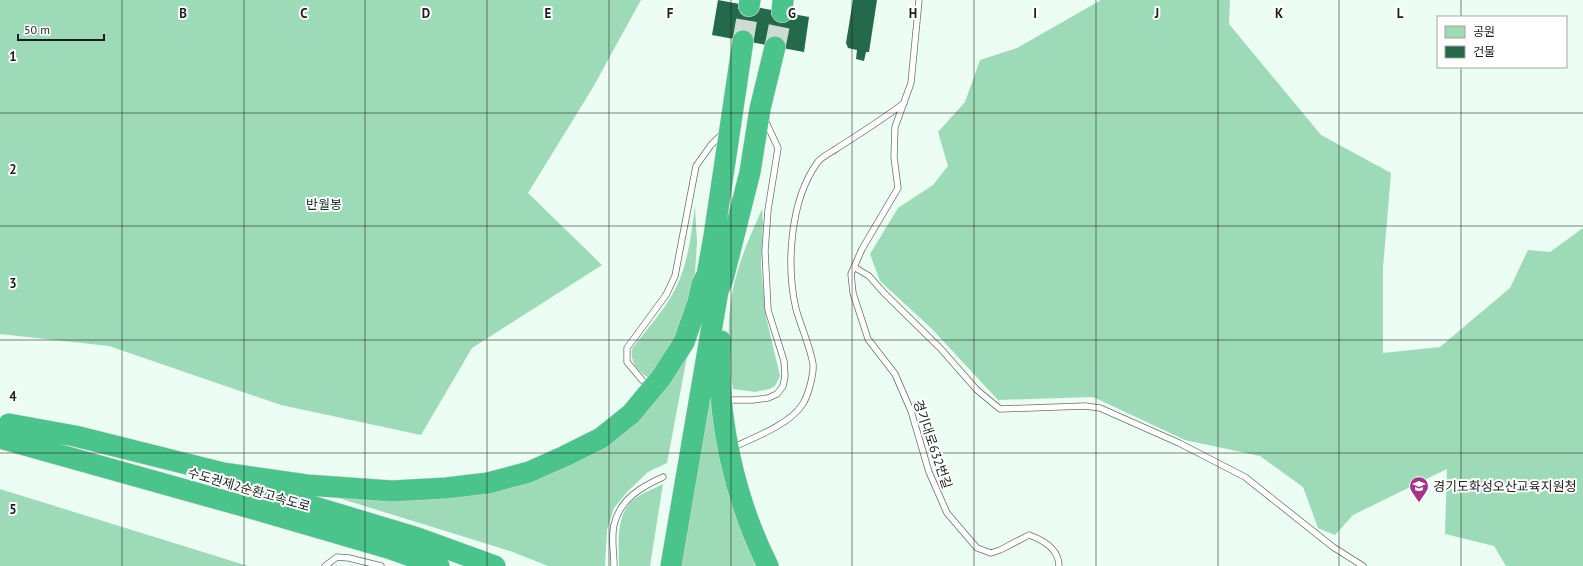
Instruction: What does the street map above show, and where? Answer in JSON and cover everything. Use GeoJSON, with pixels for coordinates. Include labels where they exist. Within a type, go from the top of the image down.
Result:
{"type":"FeatureCollection","features":[{"type":"Feature","properties":{"kind":"highway"},"geometry":{"type":"LineString","coordinates":[[672,566],[718,291],[715,277],[731,126],[743,41]]}},
{"type":"Feature","properties":{"kind":"highway"},"geometry":{"type":"LineString","coordinates":[[659,566],[708,285],[715,277],[750,172],[760,109],[775,47]]}},
{"type":"Feature","properties":{"kind":"highway"},"geometry":{"type":"LineString","coordinates":[[3,428],[75,436],[223,474],[307,485],[392,491],[446,488],[488,483],[529,472],[565,456],[601,438],[631,414],[661,378],[684,342],[698,302],[702,284],[715,277]]}},
{"type":"Feature","properties":{"kind":"highway"},"geometry":{"type":"LineString","coordinates":[[715,277],[724,292],[720,355],[724,427],[736,485],[758,546],[768,566]]}},
{"type":"Feature","properties":{"kind":"highway","name":"수도권제2순환고속도로"},"geometry":{"type":"LineString","coordinates":[[3,428],[280,517],[391,549],[439,566]]}},
{"type":"Feature","properties":{"kind":"highway","name":"수도권제2순환고속도로"},"geometry":{"type":"LineString","coordinates":[[3,428],[252,488],[418,538],[495,566]]}},
{"type":"Feature","properties":{"kind":"lane"},"geometry":{"type":"LineString","coordinates":[[919,0],[911,83],[895,127],[894,157],[898,188],[862,249],[854,267],[869,276],[884,293],[940,348],[977,390],[1000,409],[1085,406],[1100,408],[1179,443],[1245,477],[1327,543],[1363,566]]}},
{"type":"Feature","properties":{"kind":"lane"},"geometry":{"type":"LineString","coordinates":[[736,446],[756,438],[788,419],[802,405],[810,388],[813,365],[796,309],[792,282],[790,250],[797,208],[807,179],[817,161],[884,119],[904,103]]}},
{"type":"Feature","properties":{"kind":"lane"},"geometry":{"type":"LineString","coordinates":[[732,400],[753,400],[768,398],[777,394],[782,386],[785,376],[784,361],[768,310],[765,251],[768,210],[778,148],[760,109]]}},
{"type":"Feature","properties":{"kind":"lane"},"geometry":{"type":"LineString","coordinates":[[642,380],[627,362],[627,348],[666,295],[675,276],[696,166],[711,145],[731,126]]}},
{"type":"Feature","properties":{"kind":"lane","name":"경기대로632번길"},"geometry":{"type":"LineString","coordinates":[[854,267],[851,274],[853,293],[868,339],[895,374],[911,410],[929,472],[947,513],[977,548],[991,553],[1029,535],[1038,538],[1049,545],[1054,552],[1059,566]]}},
{"type":"Feature","properties":{"kind":"lane"},"geometry":{"type":"LineString","coordinates":[[614,566],[614,526],[620,508],[631,496],[644,486],[663,477]]}},
{"type":"Feature","properties":{"kind":"lane"},"geometry":{"type":"LineString","coordinates":[[325,566],[338,557],[349,558],[380,566]]}},
{"type":"Feature","properties":{"kind":"green space","name":"반월봉"},"geometry":{"type":"Polygon","coordinates":[[[0,0],[641,0],[592,89],[528,193],[602,265],[472,348],[421,435],[281,405],[109,346],[0,334],[0,0]]]}},
{"type":"Feature","properties":{"kind":"green space"},"geometry":{"type":"Polygon","coordinates":[[[1101,0],[1230,0],[1229,24],[1321,135],[1391,173],[1383,268],[1383,353],[1440,347],[1510,288],[1528,250],[1550,252],[1583,228],[1583,566],[1506,566],[1494,546],[1445,534],[1447,469],[1353,515],[1335,535],[1318,528],[1303,487],[1260,456],[1185,440],[1093,397],[998,400],[931,328],[880,281],[870,254],[898,208],[933,185],[948,166],[938,132],[965,102],[980,60],[1017,48],[1101,0]]]}},
{"type":"Feature","properties":{"kind":"green space"},"geometry":{"type":"Polygon","coordinates":[[[695,206],[697,243],[695,273],[687,308],[676,337],[649,378],[636,366],[632,358],[632,349],[663,309],[672,295],[682,274],[688,252],[695,206]]]}},
{"type":"Feature","properties":{"kind":"green space"},"geometry":{"type":"Polygon","coordinates":[[[762,209],[763,222],[761,265],[766,317],[780,376],[775,386],[755,392],[733,389],[729,346],[729,316],[733,287],[739,265],[762,209]]]}},
{"type":"Feature","properties":{"kind":"green space"},"geometry":{"type":"Polygon","coordinates":[[[689,346],[667,463],[648,472],[628,491],[614,508],[607,530],[605,566],[548,566],[510,551],[332,496],[379,499],[593,449],[689,346]]]}},
{"type":"Feature","properties":{"kind":"green space"},"geometry":{"type":"Polygon","coordinates":[[[712,382],[723,462],[738,523],[757,566],[681,566],[712,382]]]}},
{"type":"Feature","properties":{"kind":"green space"},"geometry":{"type":"Polygon","coordinates":[[[663,484],[650,566],[619,566],[619,531],[623,514],[633,500],[663,484]]]}},
{"type":"Feature","properties":{"kind":"green space"},"geometry":{"type":"Polygon","coordinates":[[[0,489],[248,566],[0,566],[0,489]]]}},
{"type":"Feature","properties":{"kind":"building"},"geometry":{"type":"Polygon","coordinates":[[[718,0],[809,17],[804,52],[712,35],[718,0]]]}},
{"type":"Feature","properties":{"kind":"building"},"geometry":{"type":"Polygon","coordinates":[[[853,0],[877,0],[869,52],[866,52],[864,61],[856,59],[857,50],[848,48],[846,43],[853,0]]]}},
{"type":"Feature","properties":{"kind":"tunnel"},"geometry":{"type":"LineString","coordinates":[[743,41],[749,6]]}},
{"type":"Feature","properties":{"kind":"tunnel"},"geometry":{"type":"LineString","coordinates":[[775,47],[782,12]]}},
{"type":"Feature","properties":{"kind":"place","name":"경기도화성오산교육지원청"},"geometry":{"type":"Point","coordinates":[1419,503]}}]}
